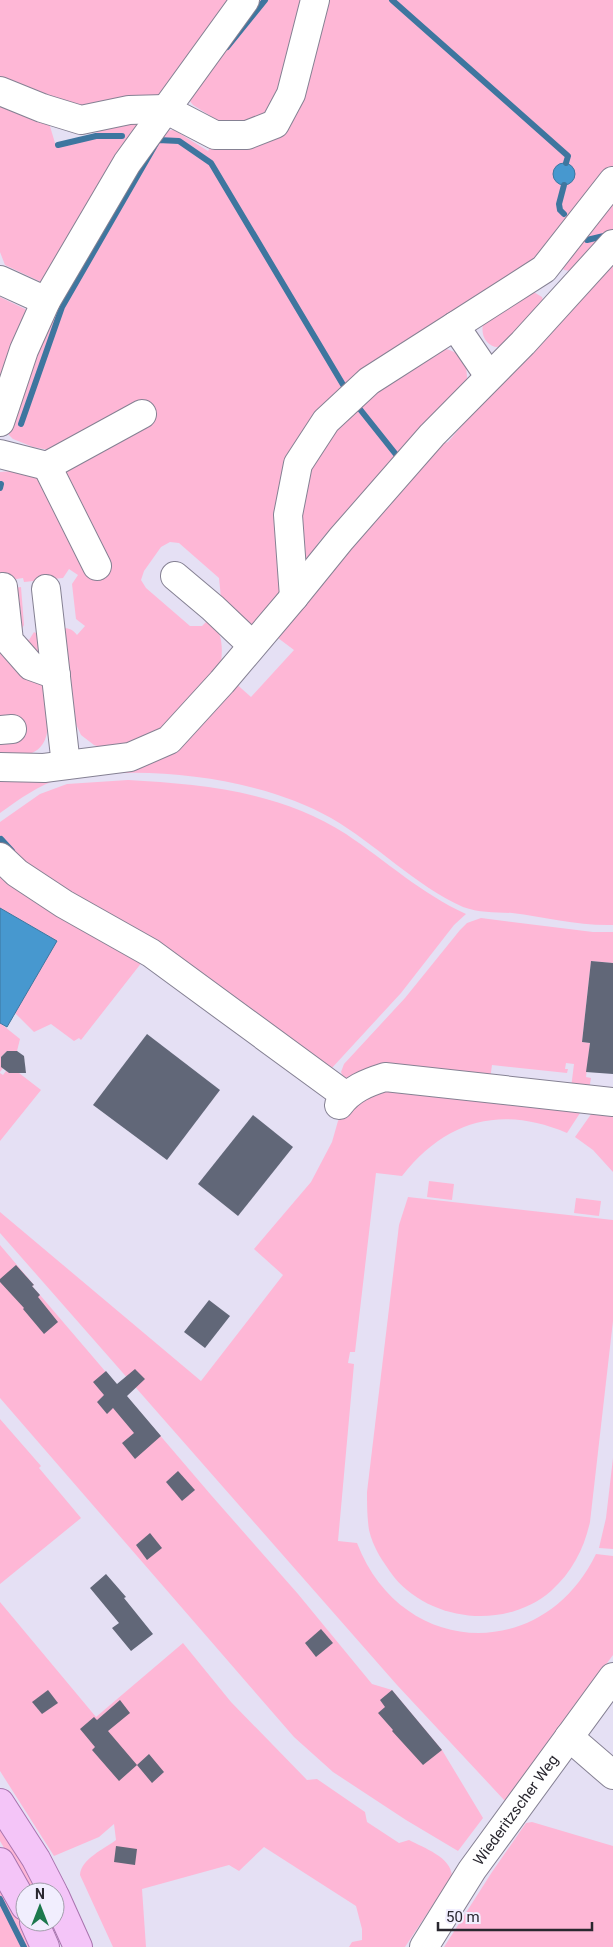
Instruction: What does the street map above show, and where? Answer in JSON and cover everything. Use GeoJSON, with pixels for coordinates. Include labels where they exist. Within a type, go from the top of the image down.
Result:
{"type":"FeatureCollection","features":[{"type":"Feature","properties":{"kind":"main road"},"geometry":{"type":"LineString","coordinates":[[0,1803],[36,1858],[48,1882]]}},
{"type":"Feature","properties":{"kind":"main road"},"geometry":{"type":"LineString","coordinates":[[0,1862],[15,1888]]}},
{"type":"Feature","properties":{"kind":"main road"},"geometry":{"type":"LineString","coordinates":[[65,1918],[78,1947]]}},
{"type":"Feature","properties":{"kind":"main road"},"geometry":{"type":"LineString","coordinates":[[38,1932],[45,1947]]}},
{"type":"Feature","properties":{"kind":"street"},"geometry":{"type":"LineString","coordinates":[[0,422],[24,350],[46,301],[127,163],[246,0]]}},
{"type":"Feature","properties":{"kind":"street"},"geometry":{"type":"LineString","coordinates":[[0,91],[42,108],[81,120],[129,110],[165,109],[214,135],[248,135],[275,124],[291,94],[315,0]]}},
{"type":"Feature","properties":{"kind":"street"},"geometry":{"type":"LineString","coordinates":[[294,597],[288,515],[298,464],[326,421],[369,380],[544,269],[613,181]]}},
{"type":"Feature","properties":{"kind":"street"},"geometry":{"type":"LineString","coordinates":[[0,767],[44,768],[130,758],[169,740],[222,682],[341,539],[432,435],[523,343],[613,244]]}},
{"type":"Feature","properties":{"kind":"street"},"geometry":{"type":"LineString","coordinates":[[544,269],[566,296]]}},
{"type":"Feature","properties":{"kind":"street"},"geometry":{"type":"LineString","coordinates":[[0,280],[46,301]]}},
{"type":"Feature","properties":{"kind":"street"},"geometry":{"type":"LineString","coordinates":[[455,326],[489,376]]}},
{"type":"Feature","properties":{"kind":"street"},"geometry":{"type":"LineString","coordinates":[[0,454],[47,466],[142,414]]}},
{"type":"Feature","properties":{"kind":"street"},"geometry":{"type":"LineString","coordinates":[[47,466],[97,566]]}},
{"type":"Feature","properties":{"kind":"street"},"geometry":{"type":"LineString","coordinates":[[175,576],[214,608],[252,645]]}},
{"type":"Feature","properties":{"kind":"street"},"geometry":{"type":"LineString","coordinates":[[4,588],[9,641],[31,666],[56,675]]}},
{"type":"Feature","properties":{"kind":"street"},"geometry":{"type":"LineString","coordinates":[[46,589],[66,765]]}},
{"type":"Feature","properties":{"kind":"street"},"geometry":{"type":"LineString","coordinates":[[0,857],[16,873],[64,904],[151,953],[342,1101],[363,1084],[385,1077],[613,1102]]}},
{"type":"Feature","properties":{"kind":"street","name":"Wiederitzscher Weg"},"geometry":{"type":"LineString","coordinates":[[424,1947],[472,1870],[613,1677]]}},
{"type":"Feature","properties":{"kind":"street"},"geometry":{"type":"LineString","coordinates":[[568,1737],[613,1775]]}},
{"type":"Feature","properties":{"kind":"shaded area"},"geometry":{"type":"Polygon","coordinates":[[[0,0],[238,0],[159,104],[87,111],[0,79],[0,0]]]}},
{"type":"Feature","properties":{"kind":"shaded area"},"geometry":{"type":"Polygon","coordinates":[[[254,0],[307,0],[275,107],[254,122],[225,125],[193,105],[189,100],[254,0]]]}},
{"type":"Feature","properties":{"kind":"shaded area"},"geometry":{"type":"Polygon","coordinates":[[[323,0],[613,0],[613,167],[545,252],[314,422],[283,592],[253,629],[221,598],[219,578],[179,543],[170,542],[161,547],[144,571],[141,580],[146,588],[190,626],[202,626],[210,618],[217,628],[221,639],[221,663],[162,734],[111,751],[94,745],[81,735],[74,720],[61,629],[70,629],[77,635],[85,626],[76,619],[72,584],[78,575],[69,569],[63,578],[24,582],[23,578],[10,580],[0,585],[0,472],[13,471],[43,480],[54,451],[33,447],[13,439],[8,434],[7,418],[39,333],[162,131],[174,130],[208,151],[216,140],[263,136],[323,0]]]}},
{"type":"Feature","properties":{"kind":"shaded area"},"geometry":{"type":"Polygon","coordinates":[[[0,103],[49,123],[55,143],[61,144],[75,142],[116,124],[153,116],[49,281],[41,282],[5,265],[0,252],[0,103]]]}},
{"type":"Feature","properties":{"kind":"shaded area"},"geometry":{"type":"Polygon","coordinates":[[[613,192],[613,233],[571,271],[564,270],[561,264],[613,192]]]}},
{"type":"Feature","properties":{"kind":"shaded area"},"geometry":{"type":"Polygon","coordinates":[[[613,259],[613,925],[575,923],[463,907],[429,888],[348,828],[331,818],[305,805],[277,795],[247,786],[215,780],[151,773],[70,776],[37,788],[0,813],[0,778],[109,768],[233,681],[251,697],[294,650],[274,635],[351,550],[350,547],[442,444],[448,442],[526,350],[533,346],[540,346],[545,339],[548,327],[613,259]]]}},
{"type":"Feature","properties":{"kind":"shaded area"},"geometry":{"type":"Polygon","coordinates":[[[532,291],[542,297],[544,304],[522,322],[502,346],[492,346],[487,342],[483,333],[483,323],[532,291]]]}},
{"type":"Feature","properties":{"kind":"shaded area"},"geometry":{"type":"Polygon","coordinates":[[[0,297],[25,309],[28,316],[0,406],[0,297]]]}},
{"type":"Feature","properties":{"kind":"shaded area"},"geometry":{"type":"Polygon","coordinates":[[[437,348],[453,351],[463,360],[467,373],[466,389],[332,531],[319,542],[307,569],[296,555],[305,472],[354,403],[437,348]]]}},
{"type":"Feature","properties":{"kind":"shaded area"},"geometry":{"type":"Polygon","coordinates":[[[21,587],[24,625],[19,634],[29,640],[34,632],[42,637],[47,665],[20,644],[14,631],[11,612],[17,615],[21,609],[15,605],[14,588],[21,587]]]}},
{"type":"Feature","properties":{"kind":"shaded area"},"geometry":{"type":"Polygon","coordinates":[[[0,643],[43,683],[48,697],[48,726],[43,744],[38,749],[23,757],[0,762],[0,643]]]}},
{"type":"Feature","properties":{"kind":"shaded area"},"geometry":{"type":"Polygon","coordinates":[[[128,780],[213,788],[241,793],[295,808],[346,834],[434,897],[466,914],[454,925],[401,993],[331,1069],[0,848],[0,822],[40,794],[67,784],[128,780]]]}},
{"type":"Feature","properties":{"kind":"shaded area"},"geometry":{"type":"Polygon","coordinates":[[[0,867],[146,957],[81,1040],[79,1038],[74,1041],[51,1024],[34,1032],[15,1013],[57,941],[0,908],[0,867]]]}},
{"type":"Feature","properties":{"kind":"shaded area"},"geometry":{"type":"Polygon","coordinates":[[[481,918],[593,932],[613,932],[613,963],[591,961],[582,1042],[590,1043],[586,1077],[591,1078],[589,1090],[571,1088],[574,1064],[566,1063],[565,1069],[568,1069],[567,1073],[492,1065],[490,1079],[347,1079],[343,1077],[341,1072],[344,1064],[405,998],[460,930],[467,923],[481,918]]]}},
{"type":"Feature","properties":{"kind":"shaded area"},"geometry":{"type":"Polygon","coordinates":[[[0,1023],[20,1039],[17,1051],[7,1051],[1,1057],[1,1067],[3,1068],[0,1072],[0,1023]]]}},
{"type":"Feature","properties":{"kind":"shaded area"},"geometry":{"type":"Polygon","coordinates":[[[6,1071],[9,1073],[19,1073],[41,1090],[0,1141],[0,1073],[3,1075],[6,1071]]]}},
{"type":"Feature","properties":{"kind":"shaded area"},"geometry":{"type":"Polygon","coordinates":[[[378,1087],[582,1110],[567,1133],[520,1120],[497,1120],[476,1123],[456,1130],[437,1142],[419,1157],[402,1176],[376,1173],[355,1352],[350,1352],[348,1363],[354,1364],[338,1541],[357,1543],[378,1581],[405,1609],[438,1626],[473,1633],[509,1629],[542,1615],[572,1590],[596,1554],[613,1556],[613,1655],[505,1801],[397,1685],[0,1233],[0,1212],[201,1381],[283,1275],[254,1249],[311,1182],[332,1142],[338,1121],[346,1109],[378,1087]]]}},
{"type":"Feature","properties":{"kind":"shaded area"},"geometry":{"type":"Polygon","coordinates":[[[594,1110],[613,1110],[613,1172],[593,1150],[575,1137],[594,1110]]]}},
{"type":"Feature","properties":{"kind":"shaded area"},"geometry":{"type":"Polygon","coordinates":[[[429,1181],[454,1184],[452,1200],[427,1197],[429,1181]]]}},
{"type":"Feature","properties":{"kind":"shaded area"},"geometry":{"type":"Polygon","coordinates":[[[408,1197],[613,1220],[613,1321],[590,1522],[581,1551],[565,1576],[551,1591],[533,1603],[513,1612],[491,1616],[470,1616],[428,1604],[410,1592],[394,1577],[376,1549],[369,1530],[367,1492],[399,1225],[408,1197]]]}},
{"type":"Feature","properties":{"kind":"shaded area"},"geometry":{"type":"Polygon","coordinates":[[[576,1198],[601,1201],[599,1216],[574,1213],[576,1198]]]}},
{"type":"Feature","properties":{"kind":"shaded area"},"geometry":{"type":"Polygon","coordinates":[[[0,1245],[34,1285],[32,1286],[298,1594],[372,1684],[392,1690],[442,1750],[483,1818],[458,1851],[406,1820],[333,1772],[294,1737],[0,1398],[0,1245]]]}},
{"type":"Feature","properties":{"kind":"shaded area"},"geometry":{"type":"Polygon","coordinates":[[[0,1419],[41,1466],[39,1468],[81,1518],[0,1584],[0,1419]]]}},
{"type":"Feature","properties":{"kind":"shaded area"},"geometry":{"type":"Polygon","coordinates":[[[613,1458],[613,1549],[599,1548],[606,1518],[613,1458]]]}},
{"type":"Feature","properties":{"kind":"shaded area"},"geometry":{"type":"Polygon","coordinates":[[[0,1602],[96,1717],[183,1643],[231,1702],[307,1780],[317,1779],[365,1812],[367,1822],[399,1843],[409,1840],[442,1858],[447,1863],[452,1876],[405,1947],[349,1947],[352,1942],[362,1940],[362,1929],[356,1906],[264,1847],[239,1871],[229,1865],[142,1889],[146,1947],[113,1947],[80,1875],[81,1869],[89,1859],[116,1840],[114,1824],[99,1837],[54,1856],[0,1771],[0,1602]]]}},
{"type":"Feature","properties":{"kind":"shaded area"},"geometry":{"type":"Polygon","coordinates":[[[532,1822],[613,1846],[613,1947],[444,1947],[526,1823],[532,1822]]]}},
{"type":"Feature","properties":{"kind":"shaded area"},"geometry":{"type":"Polygon","coordinates":[[[0,1827],[33,1882],[24,1882],[0,1841],[0,1827]]]}},
{"type":"Feature","properties":{"kind":"shaded area"},"geometry":{"type":"Polygon","coordinates":[[[0,1883],[15,1912],[15,1932],[25,1932],[33,1947],[0,1947],[0,1883]]]}},
{"type":"Feature","properties":{"kind":"water"},"geometry":{"type":"Polygon","coordinates":[[[564,163],[572,166],[575,174],[572,182],[564,185],[556,182],[553,174],[556,166],[564,163]]]}},
{"type":"Feature","properties":{"kind":"water"},"geometry":{"type":"Polygon","coordinates":[[[0,908],[57,941],[7,1027],[0,1023],[0,908]]]}},
{"type":"Feature","properties":{"kind":"building"},"geometry":{"type":"Polygon","coordinates":[[[591,961],[613,963],[613,1074],[586,1072],[590,1043],[582,1042],[591,961]]]}},
{"type":"Feature","properties":{"kind":"building"},"geometry":{"type":"Polygon","coordinates":[[[147,1034],[220,1090],[167,1160],[93,1105],[147,1034]]]}},
{"type":"Feature","properties":{"kind":"building"},"geometry":{"type":"Polygon","coordinates":[[[7,1051],[17,1051],[24,1056],[26,1073],[9,1073],[1,1067],[1,1057],[7,1051]]]}},
{"type":"Feature","properties":{"kind":"building"},"geometry":{"type":"Polygon","coordinates":[[[253,1115],[293,1147],[238,1216],[198,1184],[253,1115]]]}},
{"type":"Feature","properties":{"kind":"building"},"geometry":{"type":"Polygon","coordinates":[[[16,1265],[34,1285],[32,1286],[40,1295],[38,1297],[58,1322],[44,1334],[24,1308],[0,1282],[0,1279],[16,1265]]]}},
{"type":"Feature","properties":{"kind":"building"},"geometry":{"type":"Polygon","coordinates":[[[209,1300],[230,1316],[205,1348],[184,1332],[209,1300]]]}},
{"type":"Feature","properties":{"kind":"building"},"geometry":{"type":"Polygon","coordinates":[[[135,1369],[145,1379],[127,1396],[161,1436],[135,1459],[122,1443],[134,1433],[113,1408],[107,1414],[97,1402],[104,1395],[93,1382],[106,1371],[117,1384],[135,1369]]]}},
{"type":"Feature","properties":{"kind":"building"},"geometry":{"type":"Polygon","coordinates":[[[178,1471],[195,1490],[182,1501],[166,1482],[178,1471]]]}},
{"type":"Feature","properties":{"kind":"building"},"geometry":{"type":"Polygon","coordinates":[[[150,1533],[162,1548],[147,1560],[136,1545],[150,1533]]]}},
{"type":"Feature","properties":{"kind":"building"},"geometry":{"type":"Polygon","coordinates":[[[106,1574],[126,1597],[124,1598],[153,1634],[131,1651],[112,1628],[119,1623],[90,1588],[106,1574]]]}},
{"type":"Feature","properties":{"kind":"building"},"geometry":{"type":"Polygon","coordinates":[[[321,1629],[333,1643],[316,1657],[305,1643],[321,1629]]]}},
{"type":"Feature","properties":{"kind":"building"},"geometry":{"type":"Polygon","coordinates":[[[48,1690],[58,1703],[42,1714],[32,1702],[48,1690]]]}},
{"type":"Feature","properties":{"kind":"building"},"geometry":{"type":"Polygon","coordinates":[[[392,1690],[442,1750],[423,1765],[378,1713],[385,1707],[380,1700],[392,1690]]]}},
{"type":"Feature","properties":{"kind":"building"},"geometry":{"type":"Polygon","coordinates":[[[120,1700],[130,1713],[108,1731],[137,1765],[119,1781],[92,1750],[95,1747],[80,1729],[94,1717],[97,1720],[120,1700]]]}},
{"type":"Feature","properties":{"kind":"building"},"geometry":{"type":"Polygon","coordinates":[[[149,1754],[164,1772],[152,1783],[137,1765],[149,1754]]]}},
{"type":"Feature","properties":{"kind":"building"},"geometry":{"type":"Polygon","coordinates":[[[116,1846],[137,1849],[135,1865],[114,1862],[116,1846]]]}},
{"type":"Feature","properties":{"kind":"waterway"},"geometry":{"type":"LineString","coordinates":[[227,47],[265,0]]}},
{"type":"Feature","properties":{"kind":"waterway"},"geometry":{"type":"LineString","coordinates":[[392,0],[568,156],[566,163]]}},
{"type":"Feature","properties":{"kind":"waterway"},"geometry":{"type":"LineString","coordinates":[[58,145],[96,136],[122,136]]}},
{"type":"Feature","properties":{"kind":"waterway"},"geometry":{"type":"LineString","coordinates":[[21,424],[62,307],[158,140],[179,141],[211,163],[345,388]]}},
{"type":"Feature","properties":{"kind":"waterway"},"geometry":{"type":"LineString","coordinates":[[564,185],[559,204],[560,210],[564,214]]}},
{"type":"Feature","properties":{"kind":"waterway"},"geometry":{"type":"LineString","coordinates":[[587,240],[608,235]]}},
{"type":"Feature","properties":{"kind":"waterway"},"geometry":{"type":"LineString","coordinates":[[355,403],[398,457]]}},
{"type":"Feature","properties":{"kind":"waterway"},"geometry":{"type":"LineString","coordinates":[[0,488],[1,484]]}},
{"type":"Feature","properties":{"kind":"waterway"},"geometry":{"type":"LineString","coordinates":[[1,839],[12,851]]}},
{"type":"Feature","properties":{"kind":"waterway"},"geometry":{"type":"LineString","coordinates":[[0,1899],[24,1947]]}}]}
